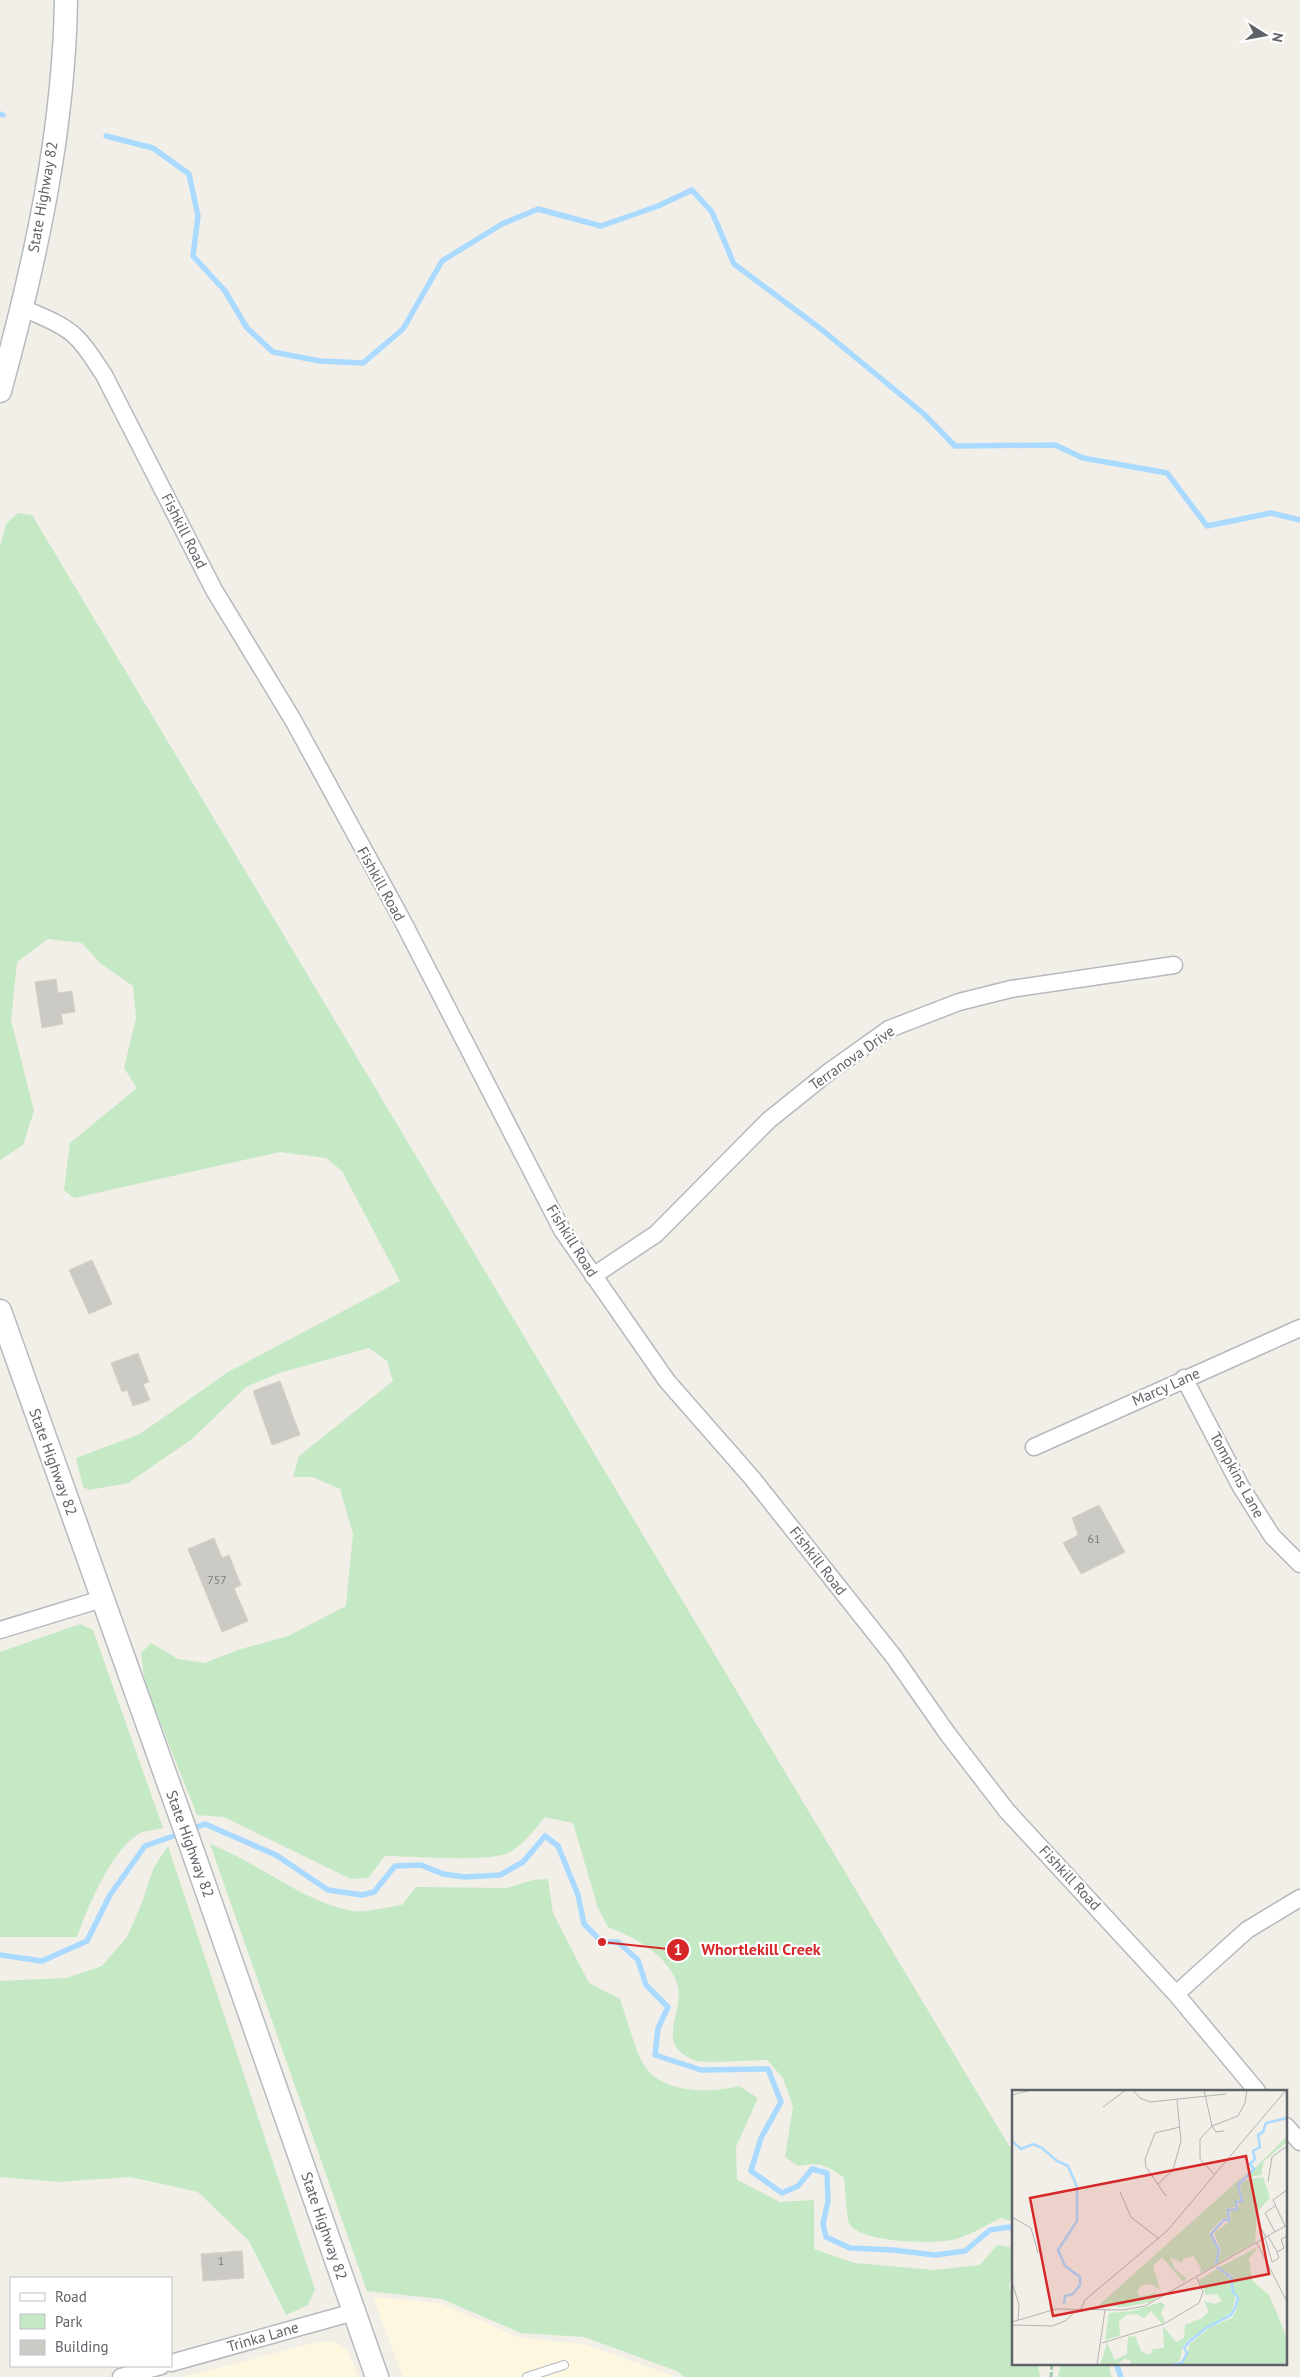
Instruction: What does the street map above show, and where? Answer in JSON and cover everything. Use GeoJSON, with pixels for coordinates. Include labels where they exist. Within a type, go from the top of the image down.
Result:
{"type":"FeatureCollection","features":[{"type":"Feature","properties":{"kind":"main road","name":"State Highway 82"},"geometry":{"type":"LineString","coordinates":[[0,391],[23,308],[52,160],[66,46],[66,0]]}},
{"type":"Feature","properties":{"kind":"main road","name":"State Highway 82"},"geometry":{"type":"LineString","coordinates":[[0,1311],[174,1801],[194,1852],[377,2377]]}},
{"type":"Feature","properties":{"kind":"street","name":"Fishkill Road"},"geometry":{"type":"LineString","coordinates":[[23,308],[47,319],[74,335],[86,347],[104,375],[214,590],[293,720],[400,916],[562,1230],[593,1276],[667,1381],[752,1478],[894,1657],[947,1733],[1007,1811],[1176,1994],[1256,2090]]}},
{"type":"Feature","properties":{"kind":"street","name":"Terranova Drive"},"geometry":{"type":"LineString","coordinates":[[593,1276],[656,1234],[769,1120],[830,1071],[890,1029],[959,1002],[1011,989],[1174,965]]}},
{"type":"Feature","properties":{"kind":"street","name":"Marcy Lane"},"geometry":{"type":"LineString","coordinates":[[1034,1446],[1300,1328]]}},
{"type":"Feature","properties":{"kind":"street","name":"Tompkins Lane"},"geometry":{"type":"LineString","coordinates":[[1184,1378],[1242,1487],[1272,1536],[1300,1564]]}},
{"type":"Feature","properties":{"kind":"street"},"geometry":{"type":"LineString","coordinates":[[0,1630],[102,1599]]}},
{"type":"Feature","properties":{"kind":"street"},"geometry":{"type":"LineString","coordinates":[[1176,1994],[1247,1930],[1300,1898]]}},
{"type":"Feature","properties":{"kind":"street"},"geometry":{"type":"LineString","coordinates":[[1288,2128],[1300,2142]]}},
{"type":"Feature","properties":{"kind":"street","name":"Trinka Lane"},"geometry":{"type":"LineString","coordinates":[[172,2363],[354,2312]]}},
{"type":"Feature","properties":{"kind":"street"},"geometry":{"type":"LineString","coordinates":[[121,2377],[157,2367]]}},
{"type":"Feature","properties":{"kind":"lane"},"geometry":{"type":"LineString","coordinates":[[528,2377],[564,2365]]}},
{"type":"Feature","properties":{"kind":"path"},"geometry":{"type":"LineString","coordinates":[[1051,2377],[1052,2364]]}},
{"type":"Feature","properties":{"kind":"shaded area"},"geometry":{"type":"Polygon","coordinates":[[[373,2297],[440,2303],[521,2338],[584,2344],[676,2377],[403,2377],[373,2297]]]}},
{"type":"Feature","properties":{"kind":"shaded area"},"geometry":{"type":"Polygon","coordinates":[[[332,2341],[347,2350],[359,2377],[182,2377],[318,2342],[332,2341]]]}},
{"type":"Feature","properties":{"kind":"green space"},"geometry":{"type":"Polygon","coordinates":[[[18,513],[32,515],[1012,2151],[1012,2221],[1001,2218],[965,2236],[952,2240],[929,2242],[881,2238],[866,2235],[855,2230],[848,2221],[844,2178],[822,2166],[812,2164],[798,2166],[785,2157],[793,2107],[783,2078],[767,2060],[699,2061],[682,2053],[675,2045],[673,2036],[679,1994],[677,1983],[666,1963],[658,1955],[639,1941],[608,1927],[598,1908],[573,1823],[545,1817],[520,1845],[510,1852],[500,1855],[469,1858],[385,1856],[368,1878],[351,1879],[224,1817],[197,1815],[145,1684],[141,1653],[151,1643],[178,1659],[205,1663],[241,1649],[288,1636],[346,1606],[353,1534],[340,1489],[313,1477],[293,1477],[299,1456],[393,1381],[387,1361],[369,1348],[279,1373],[246,1387],[192,1439],[128,1483],[89,1490],[83,1487],[76,1458],[140,1434],[228,1372],[400,1281],[342,1171],[326,1158],[280,1152],[74,1198],[64,1190],[70,1143],[137,1088],[124,1068],[136,1018],[133,986],[100,963],[82,943],[48,939],[17,962],[11,1020],[34,1111],[23,1145],[0,1160],[0,547],[6,524],[18,513]]]}},
{"type":"Feature","properties":{"kind":"green space"},"geometry":{"type":"Polygon","coordinates":[[[80,1624],[93,1630],[163,1828],[140,1833],[119,1852],[94,1895],[77,1937],[0,1937],[0,1652],[80,1624]]]}},
{"type":"Feature","properties":{"kind":"green space"},"geometry":{"type":"Polygon","coordinates":[[[210,1844],[246,1861],[315,1899],[353,1911],[370,1911],[402,1905],[416,1887],[507,1888],[533,1880],[548,1879],[553,1913],[589,1983],[620,1999],[642,2062],[654,2077],[676,2087],[689,2089],[715,2090],[739,2086],[758,2098],[736,2147],[737,2180],[780,2202],[814,2200],[814,2249],[854,2263],[935,2270],[980,2265],[997,2245],[1010,2247],[1012,2256],[1009,2287],[1012,2291],[1012,2364],[1038,2364],[1040,2377],[684,2377],[677,2371],[584,2337],[521,2333],[442,2299],[367,2291],[210,1844]]]}},
{"type":"Feature","properties":{"kind":"green space"},"geometry":{"type":"Polygon","coordinates":[[[168,1846],[315,2289],[308,2305],[286,2315],[249,2241],[198,2192],[130,2177],[58,2182],[0,2177],[0,1981],[66,1978],[102,1966],[127,1937],[141,1905],[154,1867],[168,1846]]]}},
{"type":"Feature","properties":{"kind":"green space"},"geometry":{"type":"Polygon","coordinates":[[[1061,2364],[1109,2364],[1111,2377],[1058,2377],[1061,2364]]]}},
{"type":"Feature","properties":{"kind":"building"},"geometry":{"type":"Polygon","coordinates":[[[56,979],[58,993],[72,991],[75,1012],[61,1014],[63,1024],[42,1028],[35,982],[56,979]]]}},
{"type":"Feature","properties":{"kind":"building"},"geometry":{"type":"Polygon","coordinates":[[[92,1260],[112,1304],[89,1314],[69,1270],[92,1260]]]}},
{"type":"Feature","properties":{"kind":"building"},"geometry":{"type":"Polygon","coordinates":[[[138,1353],[149,1382],[143,1384],[150,1400],[133,1406],[127,1390],[122,1392],[111,1363],[138,1353]]]}},
{"type":"Feature","properties":{"kind":"building"},"geometry":{"type":"Polygon","coordinates":[[[280,1381],[300,1435],[272,1445],[253,1391],[280,1381]]]}},
{"type":"Feature","properties":{"kind":"building"},"geometry":{"type":"Polygon","coordinates":[[[1099,1505],[1125,1552],[1081,1574],[1063,1543],[1078,1535],[1072,1518],[1099,1505]]]}},
{"type":"Feature","properties":{"kind":"building"},"geometry":{"type":"Polygon","coordinates":[[[214,1538],[222,1558],[229,1555],[241,1585],[234,1588],[248,1621],[222,1632],[188,1549],[214,1538]]]}},
{"type":"Feature","properties":{"kind":"building"},"geometry":{"type":"Polygon","coordinates":[[[242,2251],[244,2278],[203,2281],[201,2254],[242,2251]]]}},
{"type":"Feature","properties":{"kind":"waterway"},"geometry":{"type":"LineString","coordinates":[[106,136],[153,148],[189,174],[198,216],[193,256],[225,291],[247,328],[273,352],[320,361],[363,363],[403,329],[442,261],[502,224],[538,209],[601,226],[658,206],[692,190],[712,212],[734,264],[821,329],[924,414],[955,446],[1055,445],[1083,458],[1167,473],[1207,526],[1271,513],[1300,520]]}},
{"type":"Feature","properties":{"kind":"waterway"},"geometry":{"type":"LineString","coordinates":[[191,1829],[205,1824],[276,1855],[328,1890],[362,1895],[374,1892],[395,1866],[421,1865],[443,1874],[465,1877],[500,1875],[523,1862],[545,1836],[558,1846],[578,1895],[584,1924],[602,1942],[618,1942],[638,1960],[646,1985],[668,2007],[658,2028],[655,2055],[701,2070],[768,2069],[781,2102],[761,2138],[751,2171],[782,2193],[798,2186],[812,2169],[827,2173],[828,2201],[823,2224],[826,2237],[850,2248],[893,2250],[935,2255],[965,2251],[990,2230],[1009,2227],[1012,2229]]}},
{"type":"Feature","properties":{"kind":"waterway"},"geometry":{"type":"LineString","coordinates":[[0,1955],[42,1961],[87,1941],[110,1895],[145,1846],[182,1833]]}},
{"type":"Feature","properties":{"kind":"waterway"},"geometry":{"type":"LineString","coordinates":[[1116,2364],[1121,2377]]}},
{"type":"Feature","properties":{"kind":"place","name":"Whortlekill Creek"},"geometry":{"type":"Point","coordinates":[602,1942]}}]}
